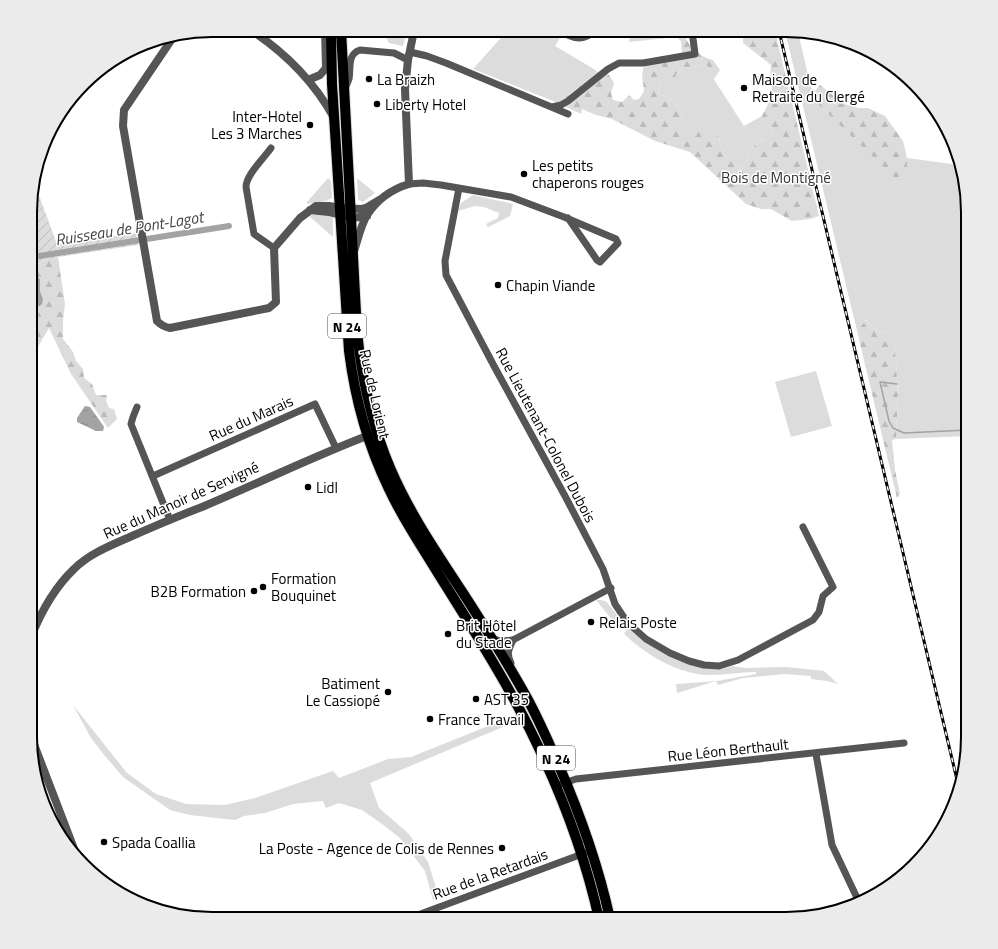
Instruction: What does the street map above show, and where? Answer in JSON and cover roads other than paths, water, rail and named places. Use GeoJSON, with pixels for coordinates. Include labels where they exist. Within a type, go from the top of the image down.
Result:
{"type":"FeatureCollection","features":[{"type":"Feature","properties":{"kind":"main road","name":"Rue de Lorient"},"geometry":{"type":"LineString","coordinates":[[330,37],[341,212],[352,332],[377,432],[382,447],[424,542],[527,724],[555,786],[582,854],[597,912]]}},
{"type":"Feature","properties":{"kind":"main road","name":"Rue de Lorient"},"geometry":{"type":"LineString","coordinates":[[341,37],[353,253],[352,332],[349,351],[355,389],[367,435],[389,491],[492,639],[527,699],[566,782],[592,851],[608,912]]}},
{"type":"Feature","properties":{"kind":"street"},"geometry":{"type":"LineString","coordinates":[[262,37],[308,80],[327,105],[335,119]]}},
{"type":"Feature","properties":{"kind":"street"},"geometry":{"type":"LineString","coordinates":[[308,80],[320,75],[326,68],[325,37]]}},
{"type":"Feature","properties":{"kind":"street"},"geometry":{"type":"LineString","coordinates":[[409,184],[405,89],[413,37]]}},
{"type":"Feature","properties":{"kind":"street"},"geometry":{"type":"LineString","coordinates":[[552,107],[568,102],[608,69],[619,63],[644,63],[695,54],[693,37]]}},
{"type":"Feature","properties":{"kind":"street"},"geometry":{"type":"LineString","coordinates":[[170,42],[124,110],[123,126],[157,320],[164,327],[170,328],[269,308],[276,302],[274,248],[300,218],[316,206],[321,205],[341,212],[367,216]]}},
{"type":"Feature","properties":{"kind":"street"},"geometry":{"type":"LineString","coordinates":[[344,90],[349,80],[350,60],[354,53],[360,50],[394,53],[434,58],[568,114]]}},
{"type":"Feature","properties":{"kind":"street"},"geometry":{"type":"LineString","coordinates":[[271,148],[249,176],[246,182],[246,187],[254,234],[274,248]]}},
{"type":"Feature","properties":{"kind":"street"},"geometry":{"type":"LineString","coordinates":[[352,214],[364,209],[392,191],[409,184],[422,183],[511,197],[568,218],[616,239],[618,243],[600,262],[568,218]]}},
{"type":"Feature","properties":{"kind":"street","name":"Rue Lieutenant-Colonel Dubois"},"geometry":{"type":"LineString","coordinates":[[459,188],[445,261],[446,275],[603,569],[611,588],[615,604],[627,622],[646,639],[670,653],[689,661],[719,666],[738,660],[813,620],[819,612],[823,596],[834,587],[803,527]]}},
{"type":"Feature","properties":{"kind":"street"},"geometry":{"type":"LineString","coordinates":[[353,253],[367,216],[381,199]]}},
{"type":"Feature","properties":{"kind":"street","name":"Rue du Marais"},"geometry":{"type":"LineString","coordinates":[[153,476],[315,404],[336,448]]}},
{"type":"Feature","properties":{"kind":"street"},"geometry":{"type":"LineString","coordinates":[[137,407],[131,424],[170,520]]}},
{"type":"Feature","properties":{"kind":"street","name":"Rue du Manoir de Servigné"},"geometry":{"type":"LineString","coordinates":[[37,623],[55,591],[75,568],[91,556],[106,548],[336,448],[377,432]]}},
{"type":"Feature","properties":{"kind":"street"},"geometry":{"type":"LineString","coordinates":[[492,639],[513,640],[611,588]]}},
{"type":"Feature","properties":{"kind":"street","name":"Rue de Lorient"},"geometry":{"type":"LineString","coordinates":[[513,640],[508,651],[508,657],[527,692],[527,699]]}},
{"type":"Feature","properties":{"kind":"street"},"geometry":{"type":"LineString","coordinates":[[484,649],[498,649]]}},
{"type":"Feature","properties":{"kind":"street","name":"Rue Léon Berthault"},"geometry":{"type":"LineString","coordinates":[[555,786],[576,779],[904,744]]}},
{"type":"Feature","properties":{"kind":"street"},"geometry":{"type":"LineString","coordinates":[[37,753],[71,841]]}},
{"type":"Feature","properties":{"kind":"street"},"geometry":{"type":"LineString","coordinates":[[816,754],[832,845],[857,897]]}},
{"type":"Feature","properties":{"kind":"street"},"geometry":{"type":"LineString","coordinates":[[582,854],[592,851]]}},
{"type":"Feature","properties":{"kind":"street","name":"Rue de la Retardais"},"geometry":{"type":"LineString","coordinates":[[426,912],[582,854]]}},
{"type":"Feature","properties":{"kind":"water"},"geometry":{"type":"Polygon","coordinates":[[[37,276],[40,279],[40,291],[43,299],[42,304],[37,308],[37,276]]]}},
{"type":"Feature","properties":{"kind":"water"},"geometry":{"type":"Polygon","coordinates":[[[85,406],[90,407],[104,427],[103,431],[96,431],[77,422],[77,418],[85,406]]]}},
{"type":"Feature","properties":{"kind":"waterway","name":"Ruisseau de Pont-Lagot"},"geometry":{"type":"LineString","coordinates":[[37,256],[229,226]]}},
{"type":"Feature","properties":{"kind":"waterway","name":"Ruisseau de Pont-Lagot"},"geometry":{"type":"LineString","coordinates":[[897,384],[880,382],[889,421],[893,428],[904,433],[961,430]]}},
{"type":"Feature","properties":{"kind":"railway"},"geometry":{"type":"LineString","coordinates":[[780,37],[956,777]]}},
{"type":"Feature","properties":{"kind":"place","name":"La Braizh"},"geometry":{"type":"Point","coordinates":[369,79]}},
{"type":"Feature","properties":{"kind":"place","name":"Maison de Retraite du Clergé"},"geometry":{"type":"Point","coordinates":[744,88]}},
{"type":"Feature","properties":{"kind":"place","name":"Liberty Hotel"},"geometry":{"type":"Point","coordinates":[377,104]}},
{"type":"Feature","properties":{"kind":"place","name":"Inter-Hotel Les 3 Marches"},"geometry":{"type":"Point","coordinates":[310,125]}},
{"type":"Feature","properties":{"kind":"place","name":"Les petits chaperons rouges"},"geometry":{"type":"Point","coordinates":[524,174]}},
{"type":"Feature","properties":{"kind":"place","name":"Chapin Viande"},"geometry":{"type":"Point","coordinates":[498,285]}},
{"type":"Feature","properties":{"kind":"place","name":"Lidl"},"geometry":{"type":"Point","coordinates":[308,487]}},
{"type":"Feature","properties":{"kind":"place","name":"Formation Bouquinet"},"geometry":{"type":"Point","coordinates":[263,587]}},
{"type":"Feature","properties":{"kind":"place","name":"B2B Formation"},"geometry":{"type":"Point","coordinates":[254,591]}},
{"type":"Feature","properties":{"kind":"place","name":"Relais Poste"},"geometry":{"type":"Point","coordinates":[591,622]}},
{"type":"Feature","properties":{"kind":"place","name":"Brit Hôtel du Stade"},"geometry":{"type":"Point","coordinates":[448,634]}},
{"type":"Feature","properties":{"kind":"place","name":"Batiment Le Cassiopé"},"geometry":{"type":"Point","coordinates":[388,692]}},
{"type":"Feature","properties":{"kind":"place","name":"AST 35"},"geometry":{"type":"Point","coordinates":[476,699]}},
{"type":"Feature","properties":{"kind":"place","name":"France Travail"},"geometry":{"type":"Point","coordinates":[430,719]}},
{"type":"Feature","properties":{"kind":"place","name":"Spada Coallia"},"geometry":{"type":"Point","coordinates":[104,842]}},
{"type":"Feature","properties":{"kind":"place","name":"La Poste - Agence de Colis de Rennes"},"geometry":{"type":"Point","coordinates":[502,848]}},
{"type":"Feature","properties":{"kind":"park label","name":"Bois de Montigné"},"geometry":{"type":"Point","coordinates":[776,177]}}]}
